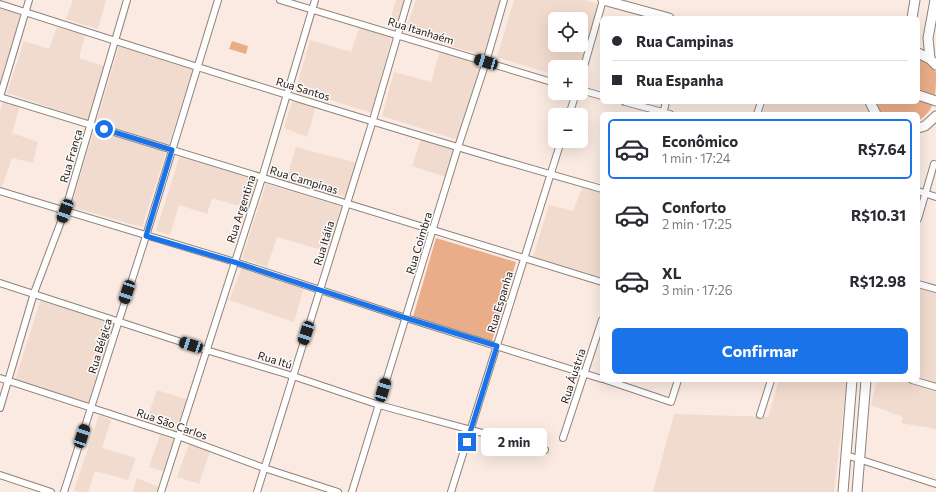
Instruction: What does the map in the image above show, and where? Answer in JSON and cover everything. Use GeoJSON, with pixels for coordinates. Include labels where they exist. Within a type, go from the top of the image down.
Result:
{"type":"FeatureCollection","features":[{"type":"Feature","properties":{"kind":"main road"},"geometry":{"type":"LineString","coordinates":[[603,0],[662,16]]}},
{"type":"Feature","properties":{"kind":"main road"},"geometry":{"type":"LineString","coordinates":[[912,16],[915,0]]}},
{"type":"Feature","properties":{"kind":"main road"},"geometry":{"type":"LineString","coordinates":[[933,62],[928,38],[935,0]]}},
{"type":"Feature","properties":{"kind":"main road"},"geometry":{"type":"LineString","coordinates":[[920,54],[933,62]]}},
{"type":"Feature","properties":{"kind":"main road"},"geometry":{"type":"LineString","coordinates":[[920,90],[936,95]]}},
{"type":"Feature","properties":{"kind":"main road"},"geometry":{"type":"LineString","coordinates":[[920,96],[936,101]]}},
{"type":"Feature","properties":{"kind":"main road"},"geometry":{"type":"LineString","coordinates":[[920,127],[925,126],[936,116]]}},
{"type":"Feature","properties":{"kind":"main road"},"geometry":{"type":"LineString","coordinates":[[843,492],[852,382]]}},
{"type":"Feature","properties":{"kind":"main road"},"geometry":{"type":"LineString","coordinates":[[857,492],[866,382]]}},
{"type":"Feature","properties":{"kind":"street"},"geometry":{"type":"LineString","coordinates":[[0,97],[29,0]]}},
{"type":"Feature","properties":{"kind":"street","name":"Rua França"},"geometry":{"type":"LineString","coordinates":[[0,408],[34,294],[65,211],[127,0]]}},
{"type":"Feature","properties":{"kind":"street","name":"Rua Bélgica"},"geometry":{"type":"LineString","coordinates":[[64,492],[146,236],[218,0]]}},
{"type":"Feature","properties":{"kind":"street","name":"Rua Itanhaém"},"geometry":{"type":"LineString","coordinates":[[280,0],[397,34],[548,81]]}},
{"type":"Feature","properties":{"kind":"street","name":"Rua Argentina"},"geometry":{"type":"LineString","coordinates":[[161,492],[262,178],[315,0]]}},
{"type":"Feature","properties":{"kind":"street","name":"Rua Itália"},"geometry":{"type":"LineString","coordinates":[[257,492],[373,120],[408,0]]}},
{"type":"Feature","properties":{"kind":"street","name":"Rua Coimbra"},"geometry":{"type":"LineString","coordinates":[[352,492],[504,0]]}},
{"type":"Feature","properties":{"kind":"street"},"geometry":{"type":"LineString","coordinates":[[586,60],[603,0]]}},
{"type":"Feature","properties":{"kind":"street","name":"Rua Santos"},"geometry":{"type":"LineString","coordinates":[[0,4],[458,147],[600,188]]}},
{"type":"Feature","properties":{"kind":"street"},"geometry":{"type":"LineString","coordinates":[[588,92],[600,95]]}},
{"type":"Feature","properties":{"kind":"street","name":"Rua Campinas"},"geometry":{"type":"LineString","coordinates":[[0,97],[600,281]]}},
{"type":"Feature","properties":{"kind":"street"},"geometry":{"type":"LineString","coordinates":[[632,104],[660,112]]}},
{"type":"Feature","properties":{"kind":"street","name":"Rua Espanha"},"geometry":{"type":"LineString","coordinates":[[451,492],[559,148]]}},
{"type":"Feature","properties":{"kind":"street"},"geometry":{"type":"LineString","coordinates":[[920,212],[934,164]]}},
{"type":"Feature","properties":{"kind":"street"},"geometry":{"type":"LineString","coordinates":[[0,191],[234,262],[320,291],[600,378]]}},
{"type":"Feature","properties":{"kind":"street"},"geometry":{"type":"LineString","coordinates":[[920,192],[936,197]]}},
{"type":"Feature","properties":{"kind":"street","name":"Rua Itú"},"geometry":{"type":"LineString","coordinates":[[0,283],[206,350],[293,376],[379,405],[545,450]]}},
{"type":"Feature","properties":{"kind":"street"},"geometry":{"type":"LineString","coordinates":[[920,285],[936,289]]}},
{"type":"Feature","properties":{"kind":"street","name":"Rua Áustria"},"geometry":{"type":"LineString","coordinates":[[563,438],[600,326]]}},
{"type":"Feature","properties":{"kind":"street","name":"Rua São Carlos"},"geometry":{"type":"LineString","coordinates":[[0,378],[178,436],[264,468],[338,492]]}},
{"type":"Feature","properties":{"kind":"street"},"geometry":{"type":"LineString","coordinates":[[612,382],[671,402],[677,382]]}},
{"type":"Feature","properties":{"kind":"street"},"geometry":{"type":"LineString","coordinates":[[760,415],[770,382]]}},
{"type":"Feature","properties":{"kind":"street"},"geometry":{"type":"LineString","coordinates":[[919,382],[936,387]]}},
{"type":"Feature","properties":{"kind":"street"},"geometry":{"type":"LineString","coordinates":[[846,455],[860,458],[936,484]]}},
{"type":"Feature","properties":{"kind":"street"},"geometry":{"type":"LineString","coordinates":[[0,475],[52,492]]}},
{"type":"Feature","properties":{"kind":"shaded area"},"geometry":{"type":"Polygon","coordinates":[[[73,0],[106,0],[98,29],[66,19],[73,0]]]}},
{"type":"Feature","properties":{"kind":"shaded area"},"geometry":{"type":"Polygon","coordinates":[[[396,0],[406,0],[399,28],[389,24],[396,0]]]}},
{"type":"Feature","properties":{"kind":"shaded area"},"geometry":{"type":"Polygon","coordinates":[[[416,0],[500,0],[484,56],[405,32],[416,0]]]}},
{"type":"Feature","properties":{"kind":"shaded area"},"geometry":{"type":"Polygon","coordinates":[[[514,0],[585,0],[598,4],[588,39],[588,12],[548,12],[548,52],[584,52],[582,60],[548,60],[548,73],[497,57],[514,0]]]}},
{"type":"Feature","properties":{"kind":"shaded area"},"geometry":{"type":"Polygon","coordinates":[[[0,8],[21,15],[0,84],[0,8]]]}},
{"type":"Feature","properties":{"kind":"shaded area"},"geometry":{"type":"Polygon","coordinates":[[[360,26],[392,36],[372,113],[296,89],[310,40],[351,52],[360,26]]]}},
{"type":"Feature","properties":{"kind":"shaded area"},"geometry":{"type":"Polygon","coordinates":[[[57,27],[85,35],[79,58],[107,67],[91,121],[7,93],[24,41],[49,49],[57,27]]]}},
{"type":"Feature","properties":{"kind":"shaded area"},"geometry":{"type":"Polygon","coordinates":[[[232,41],[248,46],[246,54],[229,49],[232,41]]]}},
{"type":"Feature","properties":{"kind":"shaded area"},"geometry":{"type":"Polygon","coordinates":[[[119,46],[193,69],[142,227],[71,207],[119,46]]]}},
{"type":"Feature","properties":{"kind":"shaded area"},"geometry":{"type":"Polygon","coordinates":[[[440,51],[483,63],[458,140],[382,116],[394,72],[431,82],[440,51]]]}},
{"type":"Feature","properties":{"kind":"shaded area"},"geometry":{"type":"Polygon","coordinates":[[[920,58],[927,62],[936,72],[936,88],[932,107],[924,117],[920,120],[920,112],[882,112],[876,104],[920,104],[920,58]]]}},
{"type":"Feature","properties":{"kind":"shaded area"},"geometry":{"type":"Polygon","coordinates":[[[293,99],[316,106],[307,137],[284,128],[293,99]]]}},
{"type":"Feature","properties":{"kind":"shaded area"},"geometry":{"type":"Polygon","coordinates":[[[3,102],[20,106],[12,133],[38,142],[33,163],[12,158],[2,187],[0,186],[0,112],[3,102]]]}},
{"type":"Feature","properties":{"kind":"shaded area"},"geometry":{"type":"Polygon","coordinates":[[[765,104],[868,104],[872,112],[763,112],[765,104]]]}},
{"type":"Feature","properties":{"kind":"shaded area"},"geometry":{"type":"Polygon","coordinates":[[[421,139],[455,148],[446,177],[412,166],[421,139]]]}},
{"type":"Feature","properties":{"kind":"shaded area"},"geometry":{"type":"Polygon","coordinates":[[[296,147],[357,163],[347,197],[286,180],[296,147]]]}},
{"type":"Feature","properties":{"kind":"shaded area"},"geometry":{"type":"Polygon","coordinates":[[[180,155],[259,178],[248,209],[212,198],[207,214],[179,205],[170,235],[156,231],[180,155]]]}},
{"type":"Feature","properties":{"kind":"shaded area"},"geometry":{"type":"Polygon","coordinates":[[[266,184],[343,207],[329,252],[277,237],[267,267],[242,258],[266,184]]]}},
{"type":"Feature","properties":{"kind":"shaded area"},"geometry":{"type":"Polygon","coordinates":[[[583,186],[600,190],[600,276],[533,257],[549,205],[573,211],[583,186]]]}},
{"type":"Feature","properties":{"kind":"shaded area"},"geometry":{"type":"Polygon","coordinates":[[[436,238],[516,262],[492,341],[413,317],[436,238]]]}},
{"type":"Feature","properties":{"kind":"shaded area"},"geometry":{"type":"Polygon","coordinates":[[[242,267],[304,287],[294,322],[229,300],[242,267]]]}},
{"type":"Feature","properties":{"kind":"shaded area"},"geometry":{"type":"Polygon","coordinates":[[[920,287],[936,292],[936,383],[920,379],[920,287]]]}},
{"type":"Feature","properties":{"kind":"shaded area"},"geometry":{"type":"Polygon","coordinates":[[[41,299],[115,320],[89,403],[15,380],[41,299]]]}},
{"type":"Feature","properties":{"kind":"shaded area"},"geometry":{"type":"Polygon","coordinates":[[[778,382],[847,382],[834,492],[653,492],[674,414],[768,417],[778,382]]]}},
{"type":"Feature","properties":{"kind":"shaded area"},"geometry":{"type":"Polygon","coordinates":[[[877,382],[907,382],[936,391],[936,429],[901,423],[903,417],[871,405],[877,382]]]}},
{"type":"Feature","properties":{"kind":"shaded area"},"geometry":{"type":"Polygon","coordinates":[[[157,390],[192,401],[182,434],[146,422],[157,390]]]}},
{"type":"Feature","properties":{"kind":"shaded area"},"geometry":{"type":"Polygon","coordinates":[[[99,415],[111,420],[102,448],[136,458],[128,480],[95,471],[88,492],[79,492],[74,490],[99,415]]]}},
{"type":"Feature","properties":{"kind":"shaded area"},"geometry":{"type":"Polygon","coordinates":[[[160,435],[180,442],[170,473],[149,467],[160,435]]]}},
{"type":"Feature","properties":{"kind":"shaded area"},"geometry":{"type":"Polygon","coordinates":[[[189,444],[210,452],[199,484],[177,477],[189,444]]]}},
{"type":"Feature","properties":{"kind":"shaded area"},"geometry":{"type":"Polygon","coordinates":[[[137,478],[166,490],[165,492],[133,492],[137,478]]]}},
{"type":"Feature","properties":{"kind":"route"},"geometry":{"type":"LineString","coordinates":[[104,129],[172,150],[146,236],[234,262],[320,291],[497,346],[467,442]]}}]}
